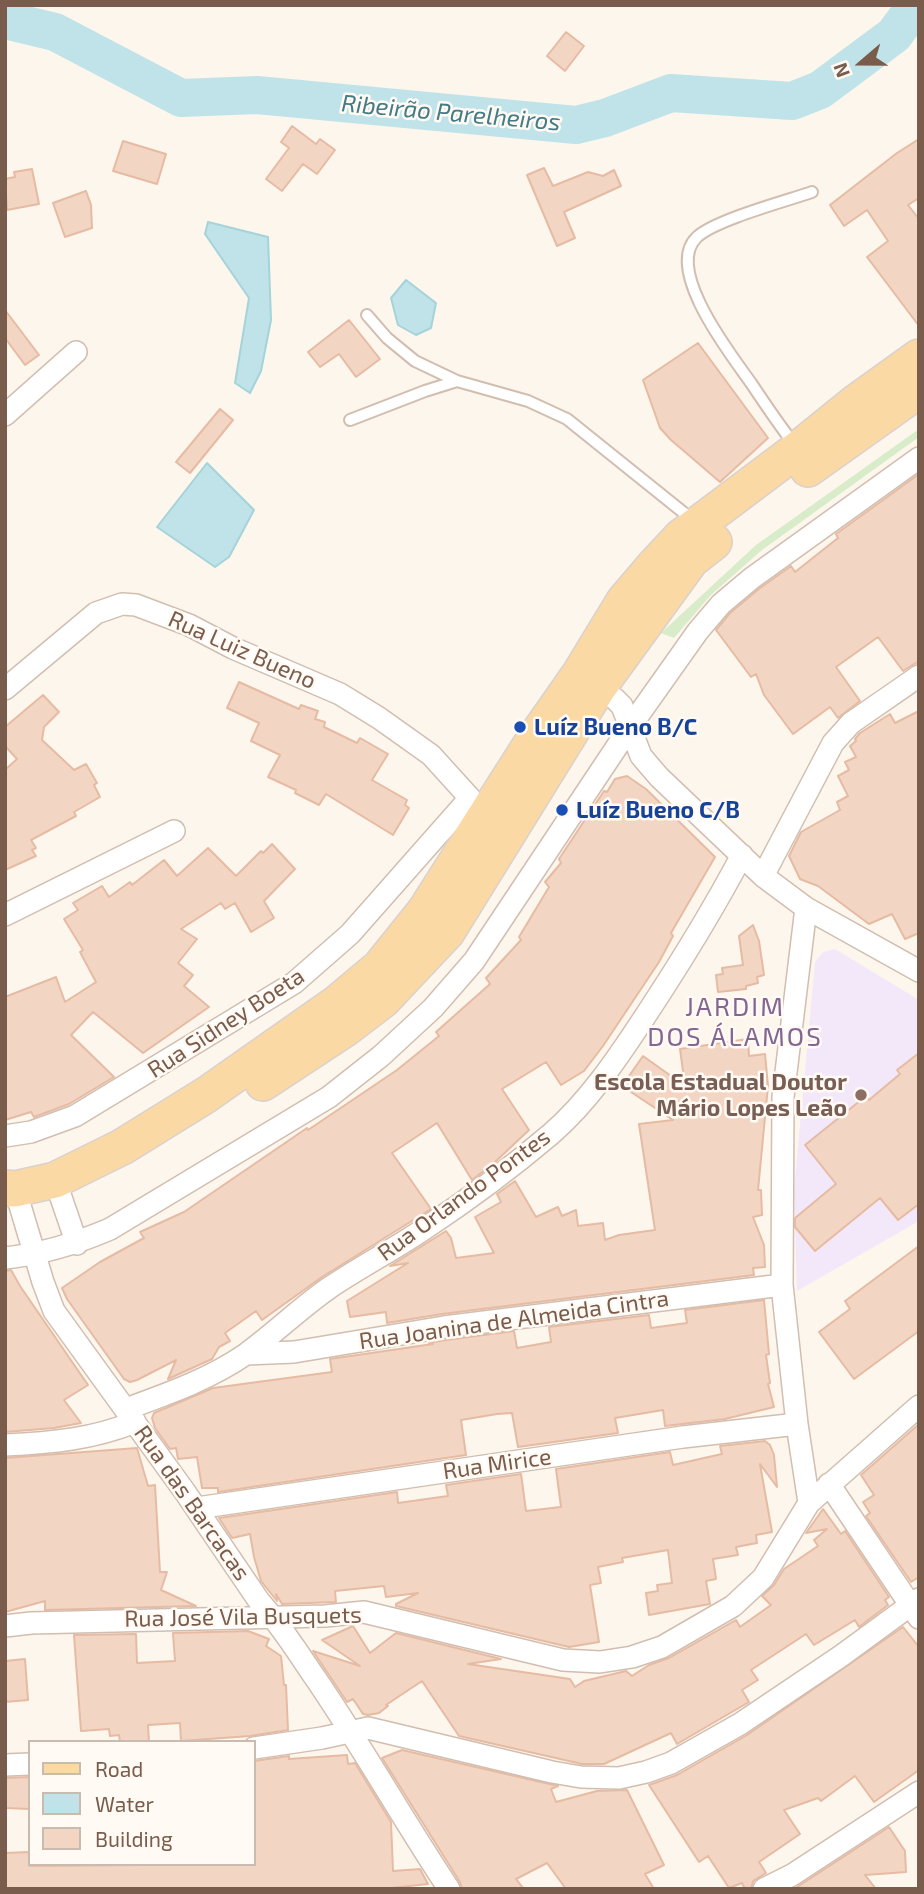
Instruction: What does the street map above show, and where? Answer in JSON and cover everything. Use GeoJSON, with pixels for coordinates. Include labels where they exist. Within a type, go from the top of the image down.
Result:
{"type":"FeatureCollection","features":[{"type":"Feature","properties":{"kind":"main road"},"geometry":{"type":"LineString","coordinates":[[589,681],[624,601],[681,537],[919,356]]}},
{"type":"Feature","properties":{"kind":"main road"},"geometry":{"type":"LineString","coordinates":[[12,1199],[58,1190],[206,1095],[337,1003],[436,921],[535,738],[589,681],[691,560],[822,459],[919,390]]}},
{"type":"Feature","properties":{"kind":"street"},"geometry":{"type":"LineString","coordinates":[[5,415],[76,352]]}},
{"type":"Feature","properties":{"kind":"street"},"geometry":{"type":"LineString","coordinates":[[5,1258],[36,1255],[77,1244],[140,1213],[328,1097],[381,1056],[425,1016],[474,961],[630,727],[698,631],[721,604],[752,578],[919,458]]}},
{"type":"Feature","properties":{"kind":"street","name":"Rua Luiz Bueno"},"geometry":{"type":"LineString","coordinates":[[5,689],[96,613],[122,604],[136,605],[189,625],[233,648],[340,694],[399,731],[431,755],[495,814]]}},
{"type":"Feature","properties":{"kind":"street"},"geometry":{"type":"LineString","coordinates":[[763,876],[833,743],[851,723],[919,676]]}},
{"type":"Feature","properties":{"kind":"street"},"geometry":{"type":"LineString","coordinates":[[589,681],[622,706],[641,756],[659,777],[763,876],[806,908],[919,971]]}},
{"type":"Feature","properties":{"kind":"street","name":"Rua Sidney Boeta"},"geometry":{"type":"LineString","coordinates":[[5,1136],[30,1132],[75,1116],[294,983],[495,814]]}},
{"type":"Feature","properties":{"kind":"street"},"geometry":{"type":"LineString","coordinates":[[5,915],[174,831]]}},
{"type":"Feature","properties":{"kind":"street","name":"Rua Orlando Pontes"},"geometry":{"type":"LineString","coordinates":[[5,1445],[75,1440],[108,1433],[131,1415],[172,1392],[221,1370],[246,1354],[330,1288],[423,1230],[554,1132],[602,1079],[622,1051],[712,912],[741,855]]}},
{"type":"Feature","properties":{"kind":"street"},"geometry":{"type":"LineString","coordinates":[[806,908],[783,1097],[782,1285],[797,1424],[809,1503]]}},
{"type":"Feature","properties":{"kind":"street"},"geometry":{"type":"LineString","coordinates":[[436,921],[474,961]]}},
{"type":"Feature","properties":{"kind":"street"},"geometry":{"type":"LineString","coordinates":[[58,1190],[77,1244]]}},
{"type":"Feature","properties":{"kind":"street","name":"Rua das Barcacas"},"geometry":{"type":"LineString","coordinates":[[12,1199],[36,1255],[54,1311],[197,1508],[259,1601],[273,1616],[449,1889]]}},
{"type":"Feature","properties":{"kind":"street","name":"Rua Joanina de Almeida Cintra"},"geometry":{"type":"LineString","coordinates":[[246,1354],[294,1352],[444,1327],[782,1285]]}},
{"type":"Feature","properties":{"kind":"street","name":"Rua José Vila Busquets"},"geometry":{"type":"LineString","coordinates":[[5,1626],[31,1623],[325,1616],[364,1612],[564,1660],[600,1662],[632,1657],[662,1647],[733,1606],[763,1578],[809,1503],[919,1406]]}},
{"type":"Feature","properties":{"kind":"street","name":"Rua Mirice"},"geometry":{"type":"LineString","coordinates":[[197,1508],[683,1437],[797,1424]]}},
{"type":"Feature","properties":{"kind":"street"},"geometry":{"type":"LineString","coordinates":[[256,1748],[368,1728],[526,1767],[581,1777],[619,1778],[671,1763],[740,1724],[916,1607],[829,1484]]}},
{"type":"Feature","properties":{"kind":"street"},"geometry":{"type":"LineString","coordinates":[[5,1765],[28,1764]]}},
{"type":"Feature","properties":{"kind":"street"},"geometry":{"type":"LineString","coordinates":[[764,1889],[803,1868],[919,1791]]}},
{"type":"Feature","properties":{"kind":"lane"},"geometry":{"type":"LineString","coordinates":[[798,449],[714,331],[699,302],[690,273],[689,251],[696,237],[717,225],[812,192]]}},
{"type":"Feature","properties":{"kind":"lane"},"geometry":{"type":"LineString","coordinates":[[367,315],[387,338],[415,361],[457,381],[528,401],[567,419],[698,525]]}},
{"type":"Feature","properties":{"kind":"lane"},"geometry":{"type":"LineString","coordinates":[[350,420],[457,381]]}},
{"type":"Feature","properties":{"kind":"shaded area","name":"Escola Estadual Doutor Mário Lopes Leão"},"geometry":{"type":"Polygon","coordinates":[[[835,949],[919,1000],[919,1221],[797,1291],[794,1190],[815,962],[823,952],[835,949]]]}},
{"type":"Feature","properties":{"kind":"green space"},"geometry":{"type":"Polygon","coordinates":[[[919,429],[919,437],[762,550],[711,595],[674,638],[661,633],[756,545],[919,429]]]}},
{"type":"Feature","properties":{"kind":"water"},"geometry":{"type":"Polygon","coordinates":[[[208,222],[268,237],[271,320],[261,371],[250,393],[235,383],[249,298],[205,234],[208,222]]]}},
{"type":"Feature","properties":{"kind":"water"},"geometry":{"type":"Polygon","coordinates":[[[406,280],[436,303],[431,328],[416,335],[398,325],[391,298],[406,280]]]}},
{"type":"Feature","properties":{"kind":"water"},"geometry":{"type":"Polygon","coordinates":[[[207,463],[254,510],[229,557],[215,567],[157,527],[207,463]]]}},
{"type":"Feature","properties":{"kind":"building"},"geometry":{"type":"Polygon","coordinates":[[[566,32],[584,46],[565,71],[547,56],[566,32]]]}},
{"type":"Feature","properties":{"kind":"building"},"geometry":{"type":"Polygon","coordinates":[[[292,126],[316,144],[320,139],[335,150],[317,174],[303,164],[282,191],[266,179],[289,148],[281,142],[292,126]]]}},
{"type":"Feature","properties":{"kind":"building"},"geometry":{"type":"Polygon","coordinates":[[[919,139],[919,198],[908,205],[919,219],[919,326],[867,257],[888,241],[867,210],[844,226],[830,205],[919,139]]]}},
{"type":"Feature","properties":{"kind":"building"},"geometry":{"type":"Polygon","coordinates":[[[123,141],[166,154],[157,184],[113,171],[123,141]]]}},
{"type":"Feature","properties":{"kind":"building"},"geometry":{"type":"Polygon","coordinates":[[[544,168],[553,186],[588,172],[603,176],[614,170],[621,186],[564,212],[575,238],[557,246],[527,175],[544,168]]]}},
{"type":"Feature","properties":{"kind":"building"},"geometry":{"type":"Polygon","coordinates":[[[32,169],[39,204],[7,210],[5,179],[15,177],[14,172],[32,169]]]}},
{"type":"Feature","properties":{"kind":"building"},"geometry":{"type":"Polygon","coordinates":[[[86,191],[91,205],[92,228],[65,237],[53,203],[86,191]]]}},
{"type":"Feature","properties":{"kind":"building"},"geometry":{"type":"Polygon","coordinates":[[[5,310],[39,355],[25,365],[5,338],[5,310]]]}},
{"type":"Feature","properties":{"kind":"building"},"geometry":{"type":"Polygon","coordinates":[[[349,320],[380,359],[356,377],[339,354],[320,367],[308,352],[349,320]]]}},
{"type":"Feature","properties":{"kind":"building"},"geometry":{"type":"Polygon","coordinates":[[[698,343],[768,438],[720,482],[660,428],[643,380],[698,343]]]}},
{"type":"Feature","properties":{"kind":"building"},"geometry":{"type":"Polygon","coordinates":[[[220,409],[233,420],[190,473],[176,462],[220,409]]]}},
{"type":"Feature","properties":{"kind":"building"},"geometry":{"type":"Polygon","coordinates":[[[919,474],[919,661],[903,671],[878,637],[836,667],[860,701],[838,718],[830,707],[793,734],[764,695],[756,674],[751,677],[716,630],[730,613],[760,588],[791,566],[795,572],[838,538],[836,534],[919,474]]]}},
{"type":"Feature","properties":{"kind":"building"},"geometry":{"type":"Polygon","coordinates":[[[239,682],[299,709],[301,705],[318,711],[315,719],[325,722],[324,727],[357,743],[360,738],[388,754],[372,780],[407,800],[405,805],[409,808],[393,835],[326,794],[319,805],[268,777],[280,755],[251,741],[259,723],[227,708],[239,682]]]}},
{"type":"Feature","properties":{"kind":"building"},"geometry":{"type":"Polygon","coordinates":[[[43,695],[59,712],[44,727],[42,740],[74,770],[86,764],[97,783],[94,785],[100,797],[74,812],[76,816],[31,840],[36,848],[32,850],[36,856],[5,870],[5,770],[17,759],[5,746],[5,727],[43,695]]]}},
{"type":"Feature","properties":{"kind":"building"},"geometry":{"type":"Polygon","coordinates":[[[919,711],[919,933],[905,939],[892,914],[869,924],[818,886],[800,879],[789,856],[801,832],[840,810],[837,802],[848,796],[838,776],[849,770],[845,762],[856,757],[850,746],[860,733],[890,714],[895,723],[919,711]]]}},
{"type":"Feature","properties":{"kind":"building"},"geometry":{"type":"Polygon","coordinates":[[[627,776],[646,789],[715,857],[671,933],[673,936],[659,962],[584,1071],[561,1085],[546,1062],[502,1089],[529,1130],[472,1180],[437,1123],[392,1153],[431,1209],[322,1277],[262,1320],[256,1311],[225,1333],[230,1341],[219,1347],[212,1359],[168,1379],[176,1360],[137,1380],[130,1382],[124,1379],[62,1288],[100,1262],[144,1238],[140,1232],[184,1212],[307,1128],[308,1130],[397,1070],[439,1036],[436,1032],[490,984],[486,978],[521,940],[519,937],[549,887],[545,882],[561,863],[559,859],[604,791],[607,792],[615,779],[627,776]]]}},
{"type":"Feature","properties":{"kind":"building"},"geometry":{"type":"Polygon","coordinates":[[[272,844],[295,869],[264,901],[274,918],[251,932],[235,903],[225,909],[221,903],[181,929],[197,939],[178,963],[193,975],[184,986],[209,1007],[143,1053],[93,1012],[71,1035],[114,1077],[69,1104],[34,1117],[31,1112],[5,1120],[5,997],[56,977],[65,1002],[96,982],[80,952],[83,950],[64,919],[78,910],[73,903],[102,886],[109,897],[130,882],[132,885],[164,860],[177,876],[208,848],[236,876],[272,844]]]}},
{"type":"Feature","properties":{"kind":"building"},"geometry":{"type":"Polygon","coordinates":[[[753,925],[759,941],[764,975],[757,977],[758,983],[746,986],[746,989],[718,992],[716,975],[723,974],[722,968],[743,965],[739,936],[753,925]]]}},
{"type":"Feature","properties":{"kind":"building"},"geometry":{"type":"Polygon","coordinates":[[[748,1039],[749,1056],[765,1054],[768,1086],[758,1190],[761,1190],[762,1215],[753,1217],[764,1245],[765,1267],[753,1268],[754,1275],[387,1323],[386,1312],[350,1317],[347,1301],[408,1263],[390,1266],[446,1231],[451,1238],[456,1258],[494,1253],[475,1217],[501,1202],[497,1194],[515,1181],[536,1217],[558,1207],[562,1216],[576,1210],[578,1226],[603,1223],[605,1240],[619,1235],[655,1230],[639,1124],[673,1120],[622,1086],[643,1056],[685,1086],[680,1049],[748,1039]]]}},
{"type":"Feature","properties":{"kind":"building"},"geometry":{"type":"Polygon","coordinates":[[[919,1053],[919,1204],[898,1220],[880,1198],[815,1251],[795,1227],[795,1218],[836,1184],[805,1145],[866,1096],[869,1100],[900,1074],[897,1070],[919,1053]]]}},
{"type":"Feature","properties":{"kind":"building"},"geometry":{"type":"Polygon","coordinates":[[[919,1246],[919,1331],[854,1379],[819,1332],[850,1309],[845,1301],[919,1246]]]}},
{"type":"Feature","properties":{"kind":"building"},"geometry":{"type":"Polygon","coordinates":[[[11,1270],[88,1385],[64,1400],[81,1423],[5,1432],[5,1271],[11,1270]]]}},
{"type":"Feature","properties":{"kind":"building"},"geometry":{"type":"Polygon","coordinates":[[[764,1300],[769,1354],[766,1355],[768,1384],[774,1407],[725,1419],[665,1426],[663,1410],[615,1418],[618,1433],[518,1447],[512,1413],[497,1414],[461,1420],[466,1455],[218,1492],[218,1488],[202,1488],[197,1457],[178,1459],[176,1448],[170,1449],[155,1428],[152,1418],[154,1413],[213,1388],[332,1372],[330,1359],[514,1331],[517,1348],[551,1342],[549,1327],[649,1315],[651,1328],[687,1323],[685,1310],[764,1300]]]}},
{"type":"Feature","properties":{"kind":"building"},"geometry":{"type":"Polygon","coordinates":[[[919,1424],[919,1577],[911,1582],[866,1516],[870,1513],[863,1502],[874,1495],[861,1475],[919,1424]]]}},
{"type":"Feature","properties":{"kind":"building"},"geometry":{"type":"Polygon","coordinates":[[[765,1441],[774,1455],[777,1487],[760,1464],[772,1532],[756,1535],[757,1543],[736,1547],[738,1555],[713,1559],[716,1579],[706,1581],[710,1604],[649,1615],[646,1593],[658,1591],[657,1585],[672,1583],[668,1550],[622,1558],[623,1562],[598,1567],[601,1583],[590,1585],[599,1642],[569,1647],[396,1606],[418,1593],[386,1597],[384,1586],[335,1591],[336,1602],[282,1604],[276,1594],[277,1601],[261,1581],[250,1534],[232,1538],[219,1518],[397,1492],[398,1503],[448,1496],[446,1485],[521,1474],[526,1511],[561,1507],[556,1469],[670,1452],[673,1465],[722,1454],[720,1446],[765,1441]]]}},
{"type":"Feature","properties":{"kind":"building"},"geometry":{"type":"Polygon","coordinates":[[[137,1448],[148,1486],[155,1485],[160,1572],[167,1572],[161,1590],[196,1606],[45,1610],[45,1601],[5,1612],[5,1458],[137,1448]]]}},
{"type":"Feature","properties":{"kind":"building"},"geometry":{"type":"Polygon","coordinates":[[[823,1509],[841,1534],[845,1531],[889,1597],[885,1600],[888,1605],[859,1627],[855,1620],[814,1645],[806,1634],[751,1670],[758,1680],[742,1690],[749,1702],[677,1744],[671,1733],[604,1764],[582,1764],[459,1736],[422,1681],[386,1705],[388,1706],[379,1713],[363,1714],[353,1699],[347,1702],[313,1651],[360,1666],[322,1640],[353,1626],[370,1653],[396,1633],[501,1659],[468,1664],[570,1679],[575,1687],[584,1681],[626,1671],[632,1676],[736,1620],[740,1627],[771,1605],[762,1596],[774,1585],[784,1569],[818,1546],[814,1540],[827,1529],[806,1533],[823,1509]]]}},
{"type":"Feature","properties":{"kind":"building"},"geometry":{"type":"Polygon","coordinates":[[[903,1627],[919,1647],[919,1770],[874,1802],[855,1776],[821,1801],[818,1798],[784,1810],[800,1834],[759,1862],[766,1873],[753,1881],[751,1889],[745,1889],[742,1883],[729,1888],[708,1856],[699,1862],[649,1785],[677,1775],[747,1735],[903,1627]]]}},
{"type":"Feature","properties":{"kind":"building"},"geometry":{"type":"Polygon","coordinates":[[[248,1631],[269,1639],[266,1646],[281,1656],[286,1685],[288,1730],[195,1740],[181,1740],[180,1723],[148,1725],[149,1740],[120,1740],[119,1735],[110,1736],[109,1729],[81,1731],[74,1635],[136,1634],[137,1663],[175,1661],[173,1633],[248,1631]]]}},
{"type":"Feature","properties":{"kind":"building"},"geometry":{"type":"Polygon","coordinates":[[[25,1659],[28,1700],[5,1702],[5,1661],[25,1659]]]}},
{"type":"Feature","properties":{"kind":"building"},"geometry":{"type":"Polygon","coordinates":[[[402,1750],[558,1786],[551,1789],[556,1802],[597,1791],[627,1790],[664,1865],[645,1874],[654,1889],[566,1889],[547,1863],[516,1879],[524,1889],[462,1889],[382,1758],[402,1750]]]}},
{"type":"Feature","properties":{"kind":"building"},"geometry":{"type":"Polygon","coordinates":[[[347,1755],[348,1764],[355,1763],[391,1822],[393,1871],[420,1869],[428,1884],[382,1889],[5,1889],[5,1853],[28,1852],[28,1866],[256,1866],[256,1761],[289,1756],[289,1759],[347,1755]]]}},
{"type":"Feature","properties":{"kind":"building"},"geometry":{"type":"Polygon","coordinates":[[[28,1777],[28,1809],[5,1808],[5,1778],[28,1777]]]}},
{"type":"Feature","properties":{"kind":"building"},"geometry":{"type":"Polygon","coordinates":[[[889,1827],[905,1851],[906,1872],[865,1875],[876,1889],[794,1889],[889,1827]]]}},
{"type":"Feature","properties":{"kind":"waterway","name":"Ribeirão Parelheiros"},"geometry":{"type":"LineString","coordinates":[[5,20],[55,32],[181,98],[257,95],[576,125],[605,118],[671,93],[792,101],[820,90],[894,35],[916,5]]}},
{"type":"Feature","properties":{"kind":"place","name":"Luíz Bueno B/C"},"geometry":{"type":"Point","coordinates":[520,727]}},
{"type":"Feature","properties":{"kind":"place","name":"Luíz Bueno C/B"},"geometry":{"type":"Point","coordinates":[562,810]}},
{"type":"Feature","properties":{"kind":"place","name":"Escola Estadual Doutor Mário Lopes Leão"},"geometry":{"type":"Point","coordinates":[861,1095]}},
{"type":"Feature","properties":{"kind":"district","name":"JARDIM DOS ÁLAMOS"},"geometry":{"type":"Point","coordinates":[735,1022]}}]}
